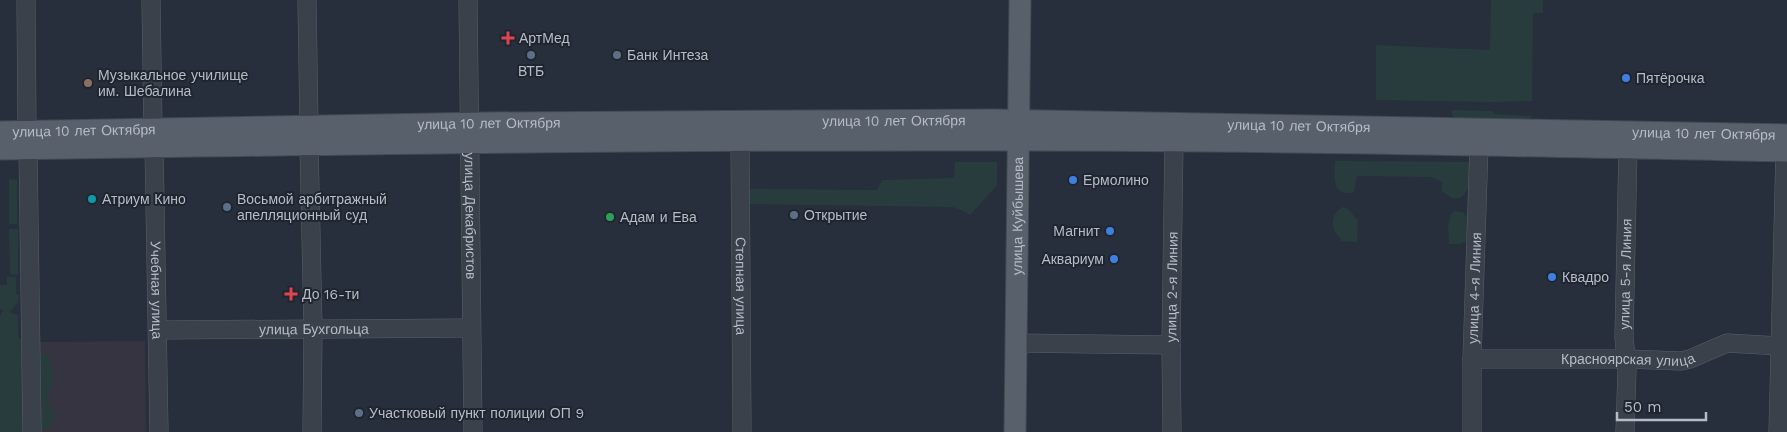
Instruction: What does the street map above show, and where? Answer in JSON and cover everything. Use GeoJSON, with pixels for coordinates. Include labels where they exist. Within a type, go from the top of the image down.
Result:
{"type":"FeatureCollection","features":[{"type":"Feature","properties":{"kind":"main road","name":"улица Куйбышева"},"geometry":{"type":"LineString","coordinates":[[1014,432],[1020,0]]}},
{"type":"Feature","properties":{"kind":"main road","name":"улица 10 лет Октября"},"geometry":{"type":"LineString","coordinates":[[0,132],[28,140],[470,132],[1018,130],[1786,145]]}},
{"type":"Feature","properties":{"kind":"main road","name":"улица 10 лет Октября"},"geometry":{"type":"LineString","coordinates":[[470,132],[740,140],[1018,130],[1174,141],[1628,148],[1786,145]]}},
{"type":"Feature","properties":{"kind":"main road","name":"улица 10 лет Октября"},"geometry":{"type":"LineString","coordinates":[[0,149],[28,140]]}},
{"type":"Feature","properties":{"kind":"street"},"geometry":{"type":"LineString","coordinates":[[26,0],[32,432]]}},
{"type":"Feature","properties":{"kind":"street","name":"Учебная улица"},"geometry":{"type":"LineString","coordinates":[[151,0],[159,432]]}},
{"type":"Feature","properties":{"kind":"street"},"geometry":{"type":"LineString","coordinates":[[307,0],[313,328],[312,432]]}},
{"type":"Feature","properties":{"kind":"street","name":"улица Декабристов"},"geometry":{"type":"LineString","coordinates":[[468,0],[473,432]]}},
{"type":"Feature","properties":{"kind":"street","name":"Степная улица"},"geometry":{"type":"LineString","coordinates":[[740,140],[742,432]]}},
{"type":"Feature","properties":{"kind":"street","name":"улица 2-я Линия"},"geometry":{"type":"LineString","coordinates":[[1172,432],[1174,141]]}},
{"type":"Feature","properties":{"kind":"street"},"geometry":{"type":"LineString","coordinates":[[1778,432],[1786,145]]}},
{"type":"Feature","properties":{"kind":"street","name":"улица 4-я Линия"},"geometry":{"type":"LineString","coordinates":[[1472,432],[1472,359],[1479,146]]}},
{"type":"Feature","properties":{"kind":"street","name":"улица 5-я Линия"},"geometry":{"type":"LineString","coordinates":[[1625,432],[1627,359],[1624,336],[1628,148]]}},
{"type":"Feature","properties":{"kind":"street","name":"улица Бухгольца"},"geometry":{"type":"LineString","coordinates":[[158,330],[471,328]]}},
{"type":"Feature","properties":{"kind":"street"},"geometry":{"type":"LineString","coordinates":[[1015,343],[1172,345]]}},
{"type":"Feature","properties":{"kind":"street","name":"Красноярская улица"},"geometry":{"type":"LineString","coordinates":[[1472,359],[1681,361],[1727,343],[1780,346]]}},
{"type":"Feature","properties":{"kind":"shaded area"},"geometry":{"type":"Polygon","coordinates":[[[1491,0],[1543,0],[1543,13],[1533,13],[1532,101],[1376,100],[1376,45],[1490,50],[1491,0]]]}},
{"type":"Feature","properties":{"kind":"shaded area"},"geometry":{"type":"Polygon","coordinates":[[[1451,110],[1493,111],[1494,114],[1532,116],[1528,121],[1454,120],[1451,110]]]}},
{"type":"Feature","properties":{"kind":"shaded area"},"geometry":{"type":"Polygon","coordinates":[[[1335,161],[1471,162],[1471,178],[1467,191],[1460,198],[1452,198],[1442,191],[1442,182],[1431,177],[1358,176],[1354,192],[1347,193],[1338,189],[1336,184],[1334,173],[1335,161]]]}},
{"type":"Feature","properties":{"kind":"shaded area"},"geometry":{"type":"Polygon","coordinates":[[[955,162],[997,162],[997,185],[970,215],[952,207],[743,204],[751,189],[877,190],[882,180],[954,178],[955,162]]]}},
{"type":"Feature","properties":{"kind":"shaded area"},"geometry":{"type":"Polygon","coordinates":[[[9,179],[17,180],[17,224],[9,224],[9,179]]]}},
{"type":"Feature","properties":{"kind":"shaded area"},"geometry":{"type":"Polygon","coordinates":[[[1343,207],[1348,209],[1358,221],[1357,242],[1342,241],[1335,233],[1334,216],[1343,207]]]}},
{"type":"Feature","properties":{"kind":"shaded area"},"geometry":{"type":"Polygon","coordinates":[[[1454,211],[1463,212],[1470,222],[1470,238],[1461,244],[1449,244],[1449,221],[1454,211]]]}},
{"type":"Feature","properties":{"kind":"shaded area"},"geometry":{"type":"Polygon","coordinates":[[[9,229],[18,229],[18,275],[10,274],[9,229]]]}},
{"type":"Feature","properties":{"kind":"shaded area"},"geometry":{"type":"Polygon","coordinates":[[[7,277],[16,277],[16,294],[19,295],[18,302],[10,312],[18,315],[18,336],[25,346],[48,355],[53,363],[53,387],[48,394],[48,401],[55,413],[54,422],[46,430],[36,427],[24,384],[26,432],[0,432],[0,316],[3,310],[0,309],[0,285],[7,285],[7,277]]]}},
{"type":"Feature","properties":{"kind":"shaded area"},"geometry":{"type":"Polygon","coordinates":[[[145,341],[146,432],[38,432],[38,342],[145,341]]]}},
{"type":"Feature","properties":{"kind":"place","name":"АртМед"},"geometry":{"type":"Point","coordinates":[508,38]}},
{"type":"Feature","properties":{"kind":"place","name":"ВТБ"},"geometry":{"type":"Point","coordinates":[531,55]}},
{"type":"Feature","properties":{"kind":"place","name":"Банк Интеза"},"geometry":{"type":"Point","coordinates":[617,55]}},
{"type":"Feature","properties":{"kind":"place","name":"Пятёрочка"},"geometry":{"type":"Point","coordinates":[1626,78]}},
{"type":"Feature","properties":{"kind":"place","name":"Музыкальное училище им. Шебалина"},"geometry":{"type":"Point","coordinates":[88,83]}},
{"type":"Feature","properties":{"kind":"place","name":"Ермолино"},"geometry":{"type":"Point","coordinates":[1073,180]}},
{"type":"Feature","properties":{"kind":"place","name":"Атриум Кино"},"geometry":{"type":"Point","coordinates":[92,199]}},
{"type":"Feature","properties":{"kind":"place","name":"Восьмой арбитражный апелляционный суд"},"geometry":{"type":"Point","coordinates":[227,207]}},
{"type":"Feature","properties":{"kind":"place","name":"Открытие"},"geometry":{"type":"Point","coordinates":[794,215]}},
{"type":"Feature","properties":{"kind":"place","name":"Адам и Ева"},"geometry":{"type":"Point","coordinates":[610,217]}},
{"type":"Feature","properties":{"kind":"place","name":"Магнит"},"geometry":{"type":"Point","coordinates":[1110,231]}},
{"type":"Feature","properties":{"kind":"place","name":"Аквариум"},"geometry":{"type":"Point","coordinates":[1114,259]}},
{"type":"Feature","properties":{"kind":"place","name":"Квадро"},"geometry":{"type":"Point","coordinates":[1552,277]}},
{"type":"Feature","properties":{"kind":"place","name":"До 16-ти"},"geometry":{"type":"Point","coordinates":[291,294]}},
{"type":"Feature","properties":{"kind":"place","name":"Участковый пункт полиции ОП 9"},"geometry":{"type":"Point","coordinates":[359,413]}}]}
